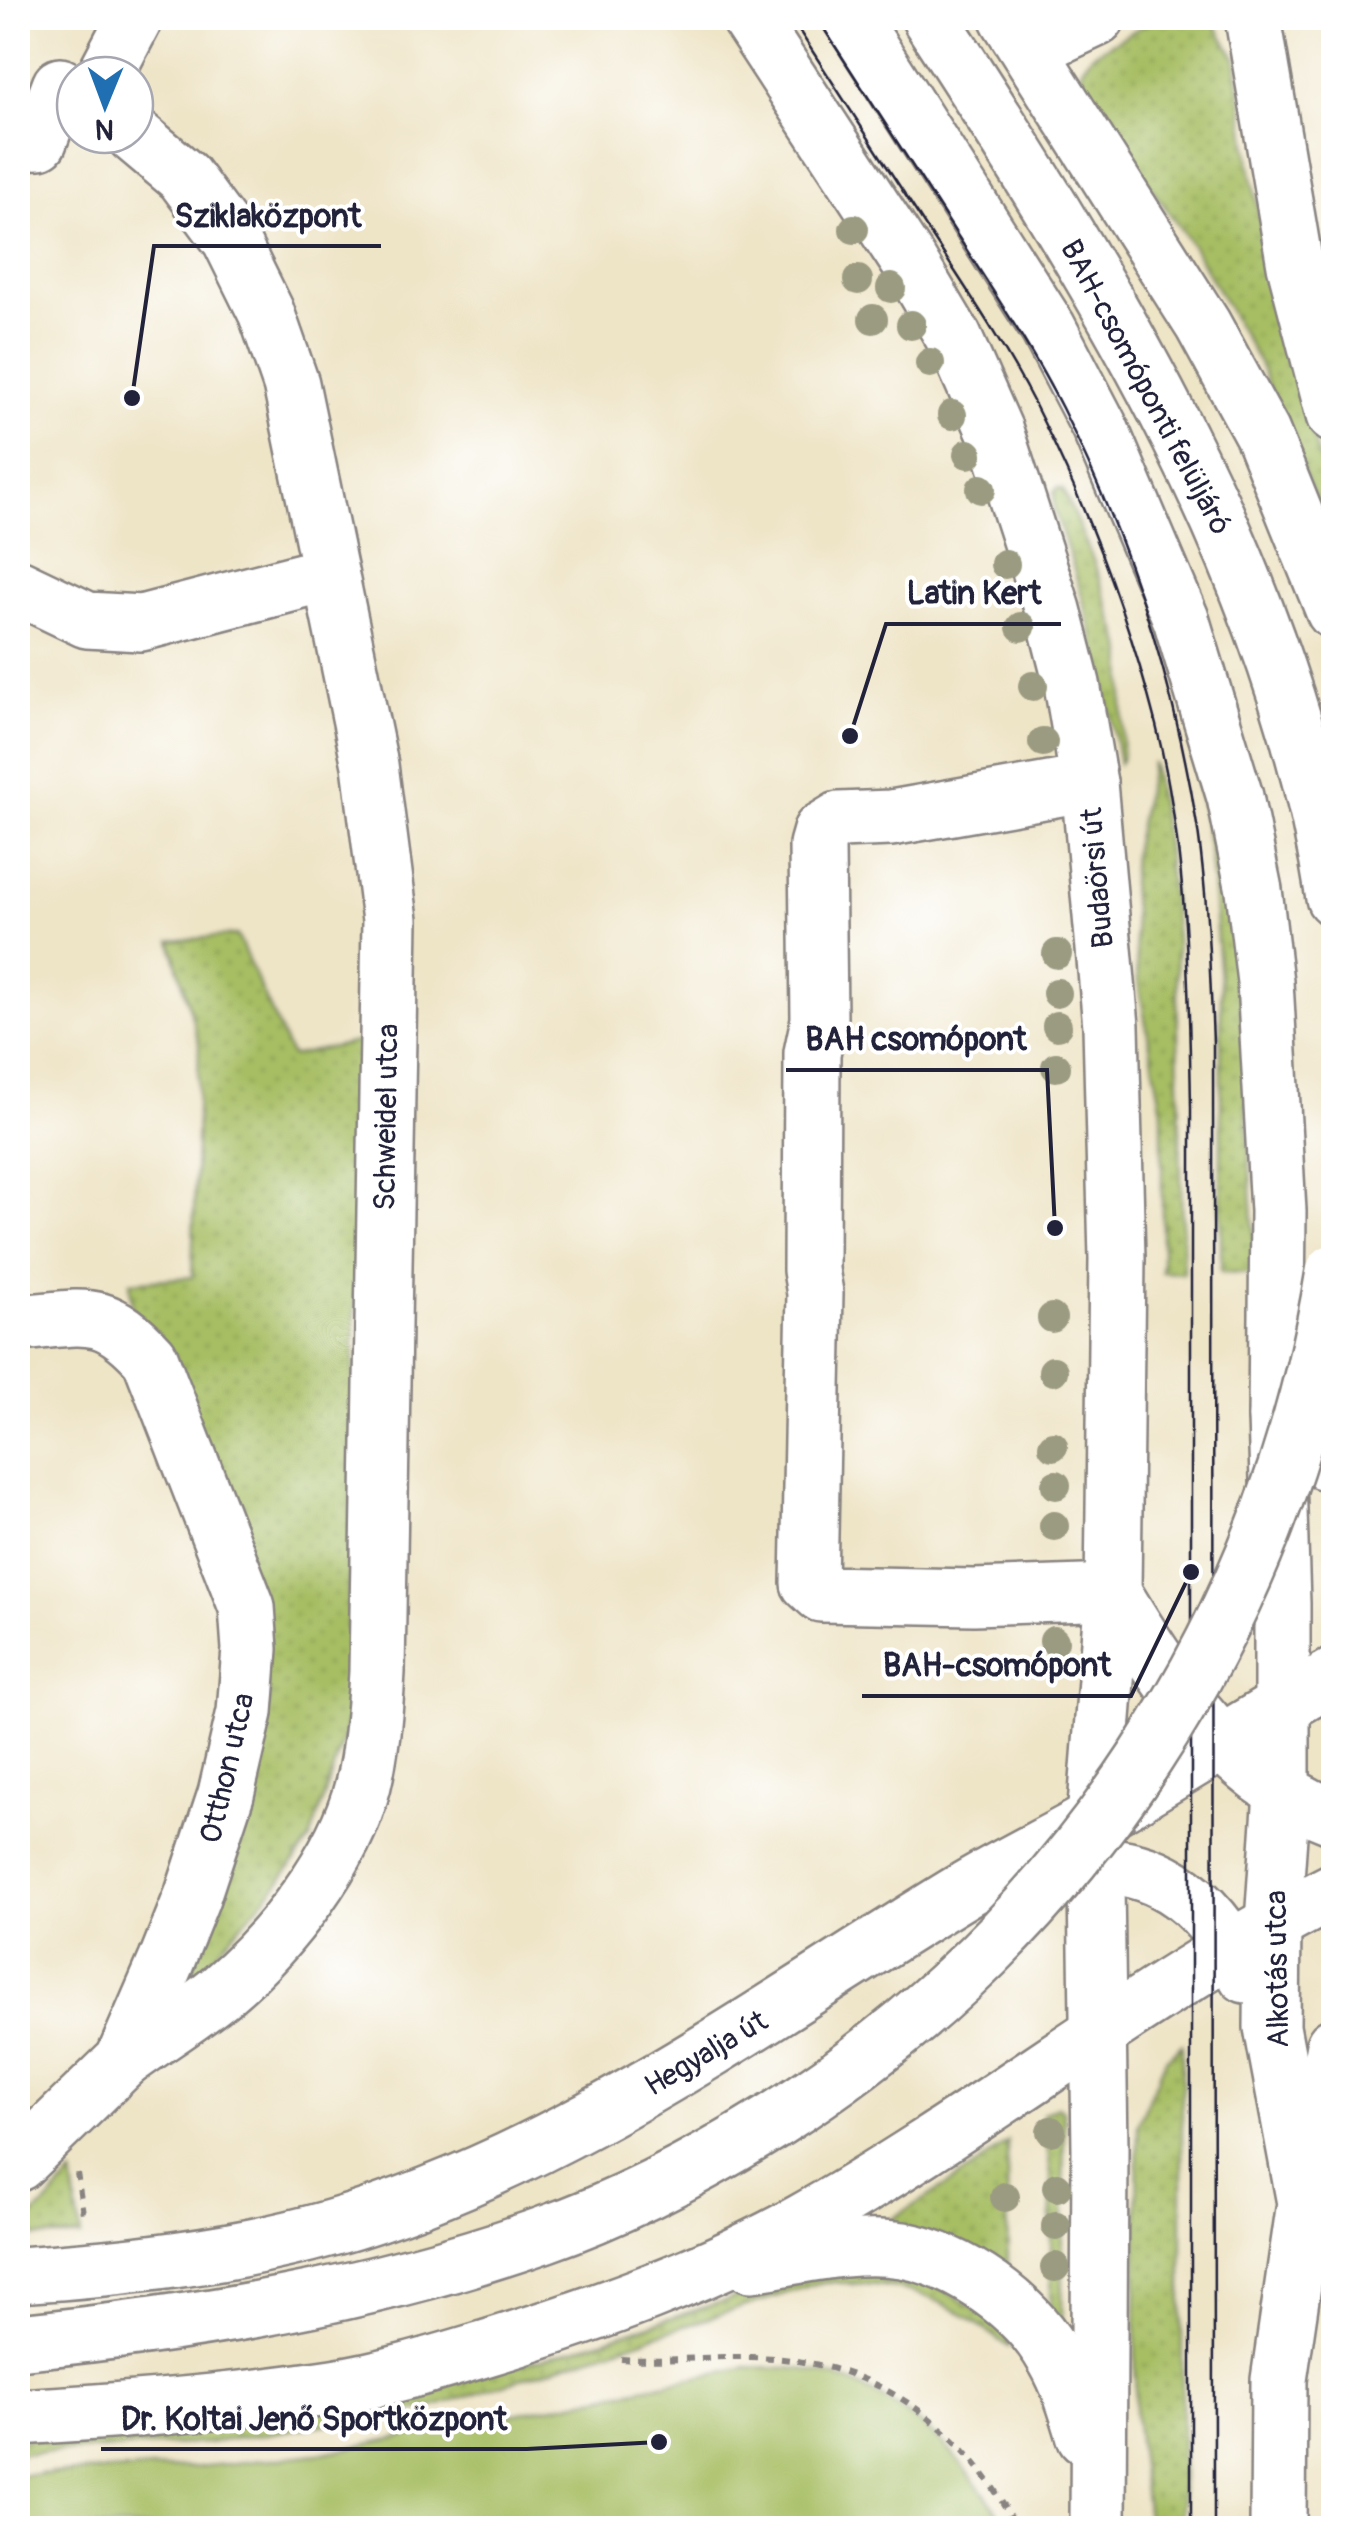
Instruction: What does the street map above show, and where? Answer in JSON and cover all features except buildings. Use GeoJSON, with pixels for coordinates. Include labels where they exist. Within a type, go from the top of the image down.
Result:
{"type":"FeatureCollection","features":[{"type":"Feature","properties":{"kind":"main road"},"geometry":{"type":"LineString","coordinates":[[93,55],[135,18]]}},
{"type":"Feature","properties":{"kind":"main road","name":"Budaörsi út"},"geometry":{"type":"LineString","coordinates":[[749,18],[909,262],[954,338],[995,431],[1053,610],[1072,684],[1089,783],[1111,1026],[1117,1258],[1112,1592],[1095,1841]]}},
{"type":"Feature","properties":{"kind":"main road"},"geometry":{"type":"LineString","coordinates":[[851,18],[1029,298],[1082,393],[1181,619],[1239,816],[1254,890],[1265,982],[1278,1211],[1276,1417],[1282,1705]]}},
{"type":"Feature","properties":{"kind":"main road","name":"BAH-csomóponti felüljáró"},"geometry":{"type":"LineString","coordinates":[[930,18],[1096,284],[1188,453],[1259,616],[1287,696],[1308,765],[1334,898]]}},
{"type":"Feature","properties":{"kind":"main road"},"geometry":{"type":"LineString","coordinates":[[1097,18],[1018,34],[1203,324],[1262,433],[1334,612]]}},
{"type":"Feature","properties":{"kind":"main road"},"geometry":{"type":"LineString","coordinates":[[1253,18],[1296,265],[1334,415]]}},
{"type":"Feature","properties":{"kind":"main road"},"geometry":{"type":"LineString","coordinates":[[18,142],[39,141],[55,102]]}},
{"type":"Feature","properties":{"kind":"main road","name":"Schweidel utca"},"geometry":{"type":"LineString","coordinates":[[123,2061],[222,1990],[278,1934],[330,1862],[362,1788],[374,1722],[390,920],[370,765],[290,384],[266,312],[230,239],[184,176],[155,152]]}},
{"type":"Feature","properties":{"kind":"main road"},"geometry":{"type":"LineString","coordinates":[[18,587],[87,620],[140,624],[329,574]]}},
{"type":"Feature","properties":{"kind":"main road"},"geometry":{"type":"LineString","coordinates":[[1089,783],[892,818],[838,820],[821,831],[817,845],[818,1020],[812,1053],[811,1270],[815,1293],[809,1584],[821,1594],[974,1597],[1112,1592],[1172,1683],[1220,1741],[1282,1793],[1334,1818]]}},
{"type":"Feature","properties":{"kind":"main road"},"geometry":{"type":"LineString","coordinates":[[18,2342],[201,2321],[316,2299],[430,2272],[547,2234],[727,2150],[882,2045],[948,1990],[1016,1925],[1137,1773],[1164,1729],[1236,1596],[1259,1544],[1303,1409],[1334,1272]]}},
{"type":"Feature","properties":{"kind":"main road","name":"Otthon utca"},"geometry":{"type":"LineString","coordinates":[[18,1324],[94,1317],[126,1332],[150,1358],[247,1607],[250,1650],[245,1712],[226,1794],[192,1897],[123,2061],[18,2163]]}},
{"type":"Feature","properties":{"kind":"main road"},"geometry":{"type":"LineString","coordinates":[[1276,1417],[1318,1459],[1334,1465]]}},
{"type":"Feature","properties":{"kind":"main road","name":"Hegyalja út"},"geometry":{"type":"LineString","coordinates":[[18,2275],[210,2255],[330,2228],[445,2188],[550,2142],[673,2075],[962,1891],[1095,1841],[1220,1741],[1334,1676]]}},
{"type":"Feature","properties":{"kind":"main road","name":"Alkotás utca"},"geometry":{"type":"LineString","coordinates":[[1278,2528],[1278,2380],[1305,2203],[1252,1934],[1282,1793],[1282,1705]]}},
{"type":"Feature","properties":{"kind":"main road"},"geometry":{"type":"LineString","coordinates":[[1095,1841],[1128,1868],[1164,1881],[1252,1934]]}},
{"type":"Feature","properties":{"kind":"main road"},"geometry":{"type":"LineString","coordinates":[[1095,1841],[1099,2032],[1098,2528]]}},
{"type":"Feature","properties":{"kind":"main road"},"geometry":{"type":"LineString","coordinates":[[18,2417],[171,2408],[337,2386],[433,2364],[611,2307],[798,2223],[874,2179],[1252,1934],[1334,1891]]}},
{"type":"Feature","properties":{"kind":"main road"},"geometry":{"type":"LineString","coordinates":[[1305,2203],[1334,2046]]}},
{"type":"Feature","properties":{"kind":"main road"},"geometry":{"type":"LineString","coordinates":[[1305,2203],[1334,2131]]}},
{"type":"Feature","properties":{"kind":"main road"},"geometry":{"type":"LineString","coordinates":[[694,2273],[834,2250],[902,2250],[949,2264],[982,2283],[1026,2320],[1054,2356],[1072,2395],[1097,2475]]}},
{"type":"Feature","properties":{"kind":"path"},"geometry":{"type":"LineString","coordinates":[[76,2164],[84,2222]]}},
{"type":"Feature","properties":{"kind":"path"},"geometry":{"type":"LineString","coordinates":[[610,2358],[653,2362],[748,2356],[794,2359],[868,2379],[910,2402],[977,2464],[1017,2528]]}},
{"type":"Feature","properties":{"kind":"shaded area"},"geometry":{"type":"Polygon","coordinates":[[[1333,2365],[1334,2528],[1329,2528],[1329,2418],[1333,2365]]]}},
{"type":"Feature","properties":{"kind":"green space"},"geometry":{"type":"Polygon","coordinates":[[[1156,18],[1197,18],[1216,26],[1236,59],[1250,166],[1283,342],[1333,502],[1333,543],[1259,363],[1193,247],[1084,91],[1081,69],[1093,54],[1156,18]]]}},
{"type":"Feature","properties":{"kind":"green space"},"geometry":{"type":"Polygon","coordinates":[[[1063,489],[1093,560],[1124,651],[1119,763],[1092,635],[1054,510],[1054,492],[1063,489]]]}},
{"type":"Feature","properties":{"kind":"green space"},"geometry":{"type":"Polygon","coordinates":[[[1191,741],[1233,872],[1256,1273],[1221,1272],[1221,991],[1210,855],[1191,741]]]}},
{"type":"Feature","properties":{"kind":"green space"},"geometry":{"type":"Polygon","coordinates":[[[1152,762],[1176,938],[1183,1273],[1162,1272],[1162,1110],[1138,981],[1131,882],[1133,853],[1152,762]]]}},
{"type":"Feature","properties":{"kind":"green space"},"geometry":{"type":"Polygon","coordinates":[[[237,935],[291,1056],[361,1041],[349,1720],[310,1840],[277,1885],[215,1954],[223,1966],[201,1977],[191,1973],[270,1696],[132,1308],[130,1282],[192,1277],[199,1043],[171,941],[237,935]]]}},
{"type":"Feature","properties":{"kind":"green space"},"geometry":{"type":"Polygon","coordinates":[[[1182,2044],[1182,2528],[1148,2528],[1135,2414],[1138,2124],[1166,2059],[1182,2044]]]}},
{"type":"Feature","properties":{"kind":"green space"},"geometry":{"type":"Polygon","coordinates":[[[1057,2107],[1063,2111],[1064,2119],[1062,2333],[1051,2319],[1051,2175],[1043,2114],[1057,2107]]]}},
{"type":"Feature","properties":{"kind":"green space"},"geometry":{"type":"Polygon","coordinates":[[[1007,2142],[1008,2278],[891,2225],[892,2219],[974,2168],[1007,2142]]]}},
{"type":"Feature","properties":{"kind":"green space"},"geometry":{"type":"Polygon","coordinates":[[[72,2175],[81,2237],[18,2237],[18,2228],[47,2204],[72,2175]]]}},
{"type":"Feature","properties":{"kind":"green space"},"geometry":{"type":"Polygon","coordinates":[[[821,2270],[926,2279],[1009,2329],[1009,2347],[963,2315],[920,2294],[874,2284],[818,2283],[430,2408],[209,2443],[18,2454],[18,2441],[543,2359],[821,2270]]]}},
{"type":"Feature","properties":{"kind":"green space"},"geometry":{"type":"Polygon","coordinates":[[[746,2367],[826,2374],[900,2409],[961,2463],[1007,2528],[18,2528],[18,2475],[197,2467],[318,2454],[746,2367]]]}},
{"type":"Feature","properties":{"kind":"tram line"},"geometry":{"type":"LineString","coordinates":[[791,18],[988,322],[1061,458],[1093,532],[1134,647],[1156,725],[1174,820],[1187,963],[1191,1108],[1191,2528]]}},
{"type":"Feature","properties":{"kind":"tram line"},"geometry":{"type":"LineString","coordinates":[[817,18],[1023,339],[1086,459],[1128,562],[1163,667],[1198,831],[1213,1042],[1214,2528]]}},
{"type":"Feature","properties":{"kind":"place","name":"Sziklaközpont"},"geometry":{"type":"Point","coordinates":[132,398]}},
{"type":"Feature","properties":{"kind":"place","name":"Latin Kert"},"geometry":{"type":"Point","coordinates":[850,736]}},
{"type":"Feature","properties":{"kind":"place","name":"BAH csomópont"},"geometry":{"type":"Point","coordinates":[1055,1228]}},
{"type":"Feature","properties":{"kind":"place","name":"BAH-csomópont"},"geometry":{"type":"Point","coordinates":[1191,1572]}},
{"type":"Feature","properties":{"kind":"place","name":"Dr. Koltai Jenő Sportközpont"},"geometry":{"type":"Point","coordinates":[659,2442]}}]}
